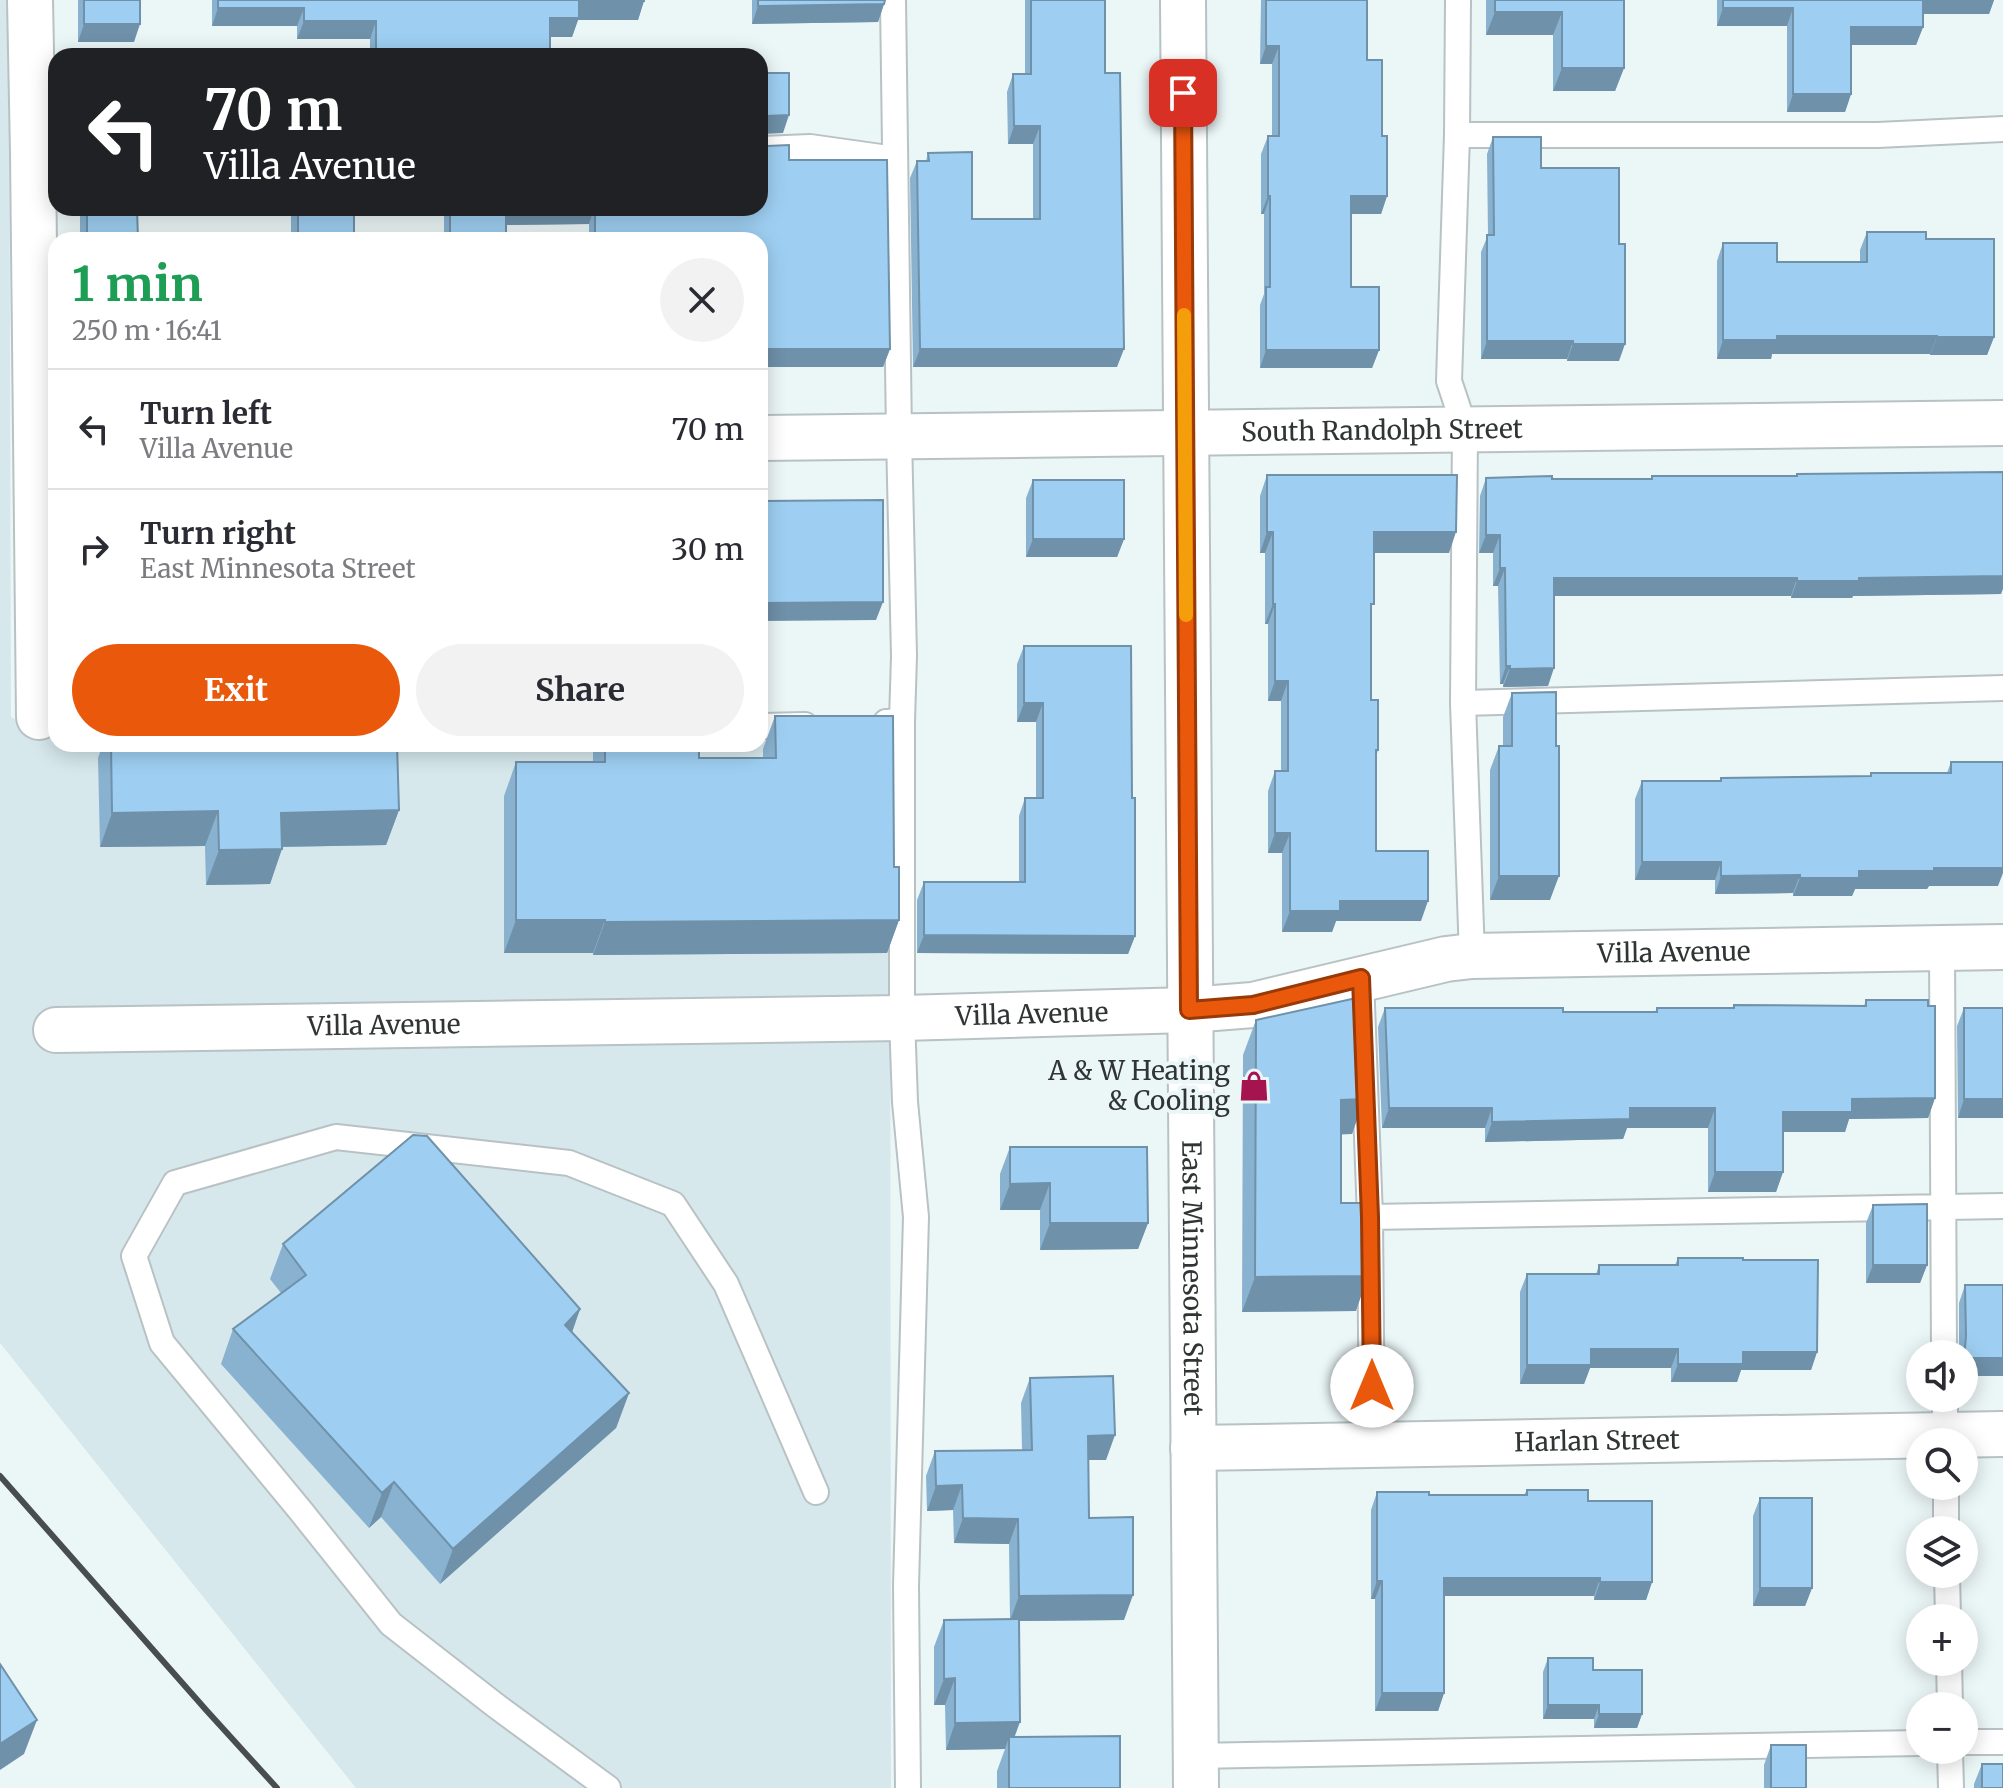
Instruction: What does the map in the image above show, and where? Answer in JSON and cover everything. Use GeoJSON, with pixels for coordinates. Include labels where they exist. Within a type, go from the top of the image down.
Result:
{"type":"FeatureCollection","features":[{"type":"Feature","properties":{"kind":"street"},"geometry":{"type":"LineString","coordinates":[[30,0],[45,153],[48,721]]}},
{"type":"Feature","properties":{"kind":"street","name":"East Minnesota Street"},"geometry":{"type":"LineString","coordinates":[[1183,0],[1196,1772]]}},
{"type":"Feature","properties":{"kind":"street","name":"South Randolph Street"},"geometry":{"type":"LineString","coordinates":[[768,438],[2003,423]]}},
{"type":"Feature","properties":{"kind":"street","name":"Villa Avenue"},"geometry":{"type":"LineString","coordinates":[[56,1030],[902,1018],[1189,1010],[1253,1005],[1361,978],[1472,956],[2003,947]]}},
{"type":"Feature","properties":{"kind":"street","name":"Harlan Street"},"geometry":{"type":"LineString","coordinates":[[1193,1448],[1372,1445],[1945,1425],[2003,1434]]}},
{"type":"Feature","properties":{"kind":"lane"},"geometry":{"type":"LineString","coordinates":[[893,0],[904,656],[902,1018],[905,1102],[916,1217],[906,1586],[908,1788]]}},
{"type":"Feature","properties":{"kind":"lane"},"geometry":{"type":"LineString","coordinates":[[1458,0],[1449,381],[1465,429],[1463,703],[1472,956]]}},
{"type":"Feature","properties":{"kind":"lane"},"geometry":{"type":"LineString","coordinates":[[1457,135],[1878,135],[2003,129]]}},
{"type":"Feature","properties":{"kind":"lane"},"geometry":{"type":"LineString","coordinates":[[768,149],[810,147],[895,159]]}},
{"type":"Feature","properties":{"kind":"lane"},"geometry":{"type":"LineString","coordinates":[[1463,703],[2003,688]]}},
{"type":"Feature","properties":{"kind":"lane"},"geometry":{"type":"LineString","coordinates":[[866,724],[902,721]]}},
{"type":"Feature","properties":{"kind":"lane"},"geometry":{"type":"LineString","coordinates":[[768,726],[822,725]]}},
{"type":"Feature","properties":{"kind":"lane"},"geometry":{"type":"LineString","coordinates":[[1942,948],[1944,1340]]}},
{"type":"Feature","properties":{"kind":"lane"},"geometry":{"type":"LineString","coordinates":[[1361,978],[1370,1217],[1372,1445]]}},
{"type":"Feature","properties":{"kind":"lane"},"geometry":{"type":"LineString","coordinates":[[608,1788],[391,1624],[162,1343],[134,1256],[175,1183],[336,1137],[569,1163],[673,1204],[726,1284],[816,1492]]}},
{"type":"Feature","properties":{"kind":"lane"},"geometry":{"type":"LineString","coordinates":[[1370,1217],[2003,1206]]}},
{"type":"Feature","properties":{"kind":"lane"},"geometry":{"type":"LineString","coordinates":[[1978,1742],[2003,1742]]}},
{"type":"Feature","properties":{"kind":"lane"},"geometry":{"type":"LineString","coordinates":[[1196,1772],[1906,1744]]}},
{"type":"Feature","properties":{"kind":"lane"},"geometry":{"type":"LineString","coordinates":[[1950,1764],[1951,1788]]}},
{"type":"Feature","properties":{"kind":"shaded area"},"geometry":{"type":"Polygon","coordinates":[[[0,0],[9,0],[11,717],[48,736],[48,752],[768,752],[768,737],[890,734],[891,1788],[356,1788],[0,1343],[0,0]]]}},
{"type":"Feature","properties":{"kind":"building"},"geometry":{"type":"Polygon","coordinates":[[[84,0],[140,0],[140,24],[84,24],[84,0]]]}},
{"type":"Feature","properties":{"kind":"building"},"geometry":{"type":"Polygon","coordinates":[[[218,0],[644,0],[579,1],[579,18],[550,18],[550,48],[376,48],[376,21],[304,21],[304,8],[218,8],[218,0]]]}},
{"type":"Feature","properties":{"kind":"building"},"geometry":{"type":"Polygon","coordinates":[[[758,0],[885,0],[884,4],[758,6],[758,0]]]}},
{"type":"Feature","properties":{"kind":"building"},"geometry":{"type":"Polygon","coordinates":[[[1031,0],[1105,0],[1105,73],[1120,73],[1124,349],[920,349],[917,161],[929,161],[928,153],[972,152],[972,219],[1040,219],[1040,126],[1014,126],[1013,74],[1031,74],[1031,0]]]}},
{"type":"Feature","properties":{"kind":"building"},"geometry":{"type":"Polygon","coordinates":[[[1266,0],[1367,0],[1367,60],[1382,60],[1382,136],[1387,136],[1387,196],[1351,196],[1351,287],[1379,287],[1379,350],[1266,350],[1266,287],[1270,287],[1268,136],[1279,136],[1279,46],[1266,46],[1266,0]]]}},
{"type":"Feature","properties":{"kind":"building"},"geometry":{"type":"Polygon","coordinates":[[[1495,0],[1624,0],[1624,68],[1562,68],[1562,12],[1495,12],[1495,0]]]}},
{"type":"Feature","properties":{"kind":"building"},"geometry":{"type":"Polygon","coordinates":[[[1723,0],[1923,0],[1923,27],[1851,27],[1851,94],[1793,94],[1793,8],[1723,8],[1723,0]]]}},
{"type":"Feature","properties":{"kind":"building"},"geometry":{"type":"Polygon","coordinates":[[[768,73],[789,73],[789,115],[768,116],[768,73]]]}},
{"type":"Feature","properties":{"kind":"building"},"geometry":{"type":"Polygon","coordinates":[[[1493,137],[1541,137],[1541,168],[1619,168],[1619,244],[1625,244],[1625,344],[1487,341],[1487,235],[1494,235],[1493,137]]]}},
{"type":"Feature","properties":{"kind":"building"},"geometry":{"type":"Polygon","coordinates":[[[789,145],[789,160],[887,160],[890,349],[768,349],[768,232],[595,232],[595,216],[768,216],[768,146],[789,145]]]}},
{"type":"Feature","properties":{"kind":"building"},"geometry":{"type":"Polygon","coordinates":[[[87,216],[137,216],[138,232],[87,232],[87,216]]]}},
{"type":"Feature","properties":{"kind":"building"},"geometry":{"type":"Polygon","coordinates":[[[298,216],[354,216],[354,232],[298,232],[298,216]]]}},
{"type":"Feature","properties":{"kind":"building"},"geometry":{"type":"Polygon","coordinates":[[[450,216],[506,216],[506,232],[450,232],[450,216]]]}},
{"type":"Feature","properties":{"kind":"building"},"geometry":{"type":"Polygon","coordinates":[[[1867,232],[1926,232],[1926,239],[1994,239],[1994,337],[1777,336],[1777,340],[1723,340],[1723,243],[1777,243],[1777,262],[1867,262],[1867,232]]]}},
{"type":"Feature","properties":{"kind":"building"},"geometry":{"type":"Polygon","coordinates":[[[2003,472],[2003,576],[1859,578],[1859,581],[1554,578],[1554,668],[1510,669],[1506,666],[1505,568],[1500,568],[1500,535],[1486,535],[1486,478],[1652,479],[1652,476],[2003,472]]]}},
{"type":"Feature","properties":{"kind":"building"},"geometry":{"type":"Polygon","coordinates":[[[1267,475],[1457,475],[1456,532],[1374,532],[1371,700],[1378,700],[1376,851],[1428,851],[1428,901],[1340,901],[1340,911],[1290,911],[1290,833],[1275,833],[1275,771],[1288,771],[1288,681],[1275,681],[1273,532],[1267,532],[1267,475]]]}},
{"type":"Feature","properties":{"kind":"building"},"geometry":{"type":"Polygon","coordinates":[[[1033,480],[1124,480],[1124,539],[1033,539],[1033,480]]]}},
{"type":"Feature","properties":{"kind":"building"},"geometry":{"type":"Polygon","coordinates":[[[883,500],[883,602],[768,603],[768,501],[883,500]]]}},
{"type":"Feature","properties":{"kind":"building"},"geometry":{"type":"Polygon","coordinates":[[[1024,646],[1131,646],[1135,936],[924,935],[924,882],[1025,882],[1025,798],[1043,798],[1043,703],[1024,703],[1024,646]]]}},
{"type":"Feature","properties":{"kind":"building"},"geometry":{"type":"Polygon","coordinates":[[[1556,692],[1559,876],[1499,876],[1499,746],[1512,746],[1512,693],[1556,692]]]}},
{"type":"Feature","properties":{"kind":"building"},"geometry":{"type":"Polygon","coordinates":[[[775,716],[893,716],[894,867],[899,867],[899,920],[516,920],[516,762],[605,762],[605,752],[699,752],[699,758],[776,758],[775,716]]]}},
{"type":"Feature","properties":{"kind":"building"},"geometry":{"type":"Polygon","coordinates":[[[111,752],[397,752],[399,810],[281,813],[282,849],[219,850],[218,811],[112,813],[111,752]]]}},
{"type":"Feature","properties":{"kind":"building"},"geometry":{"type":"Polygon","coordinates":[[[1951,762],[2003,762],[2003,868],[1859,871],[1859,878],[1800,878],[1800,875],[1721,876],[1721,862],[1642,862],[1642,781],[1951,773],[1951,762]]]}},
{"type":"Feature","properties":{"kind":"building"},"geometry":{"type":"Polygon","coordinates":[[[1361,997],[1364,1099],[1341,1100],[1341,1203],[1368,1203],[1368,1276],[1255,1277],[1256,1020],[1361,997]]]}},
{"type":"Feature","properties":{"kind":"building"},"geometry":{"type":"Polygon","coordinates":[[[1866,1000],[1928,1000],[1928,1006],[1935,1006],[1935,1098],[1852,1099],[1852,1112],[1783,1112],[1783,1172],[1715,1172],[1715,1108],[1630,1108],[1630,1119],[1492,1122],[1492,1108],[1389,1108],[1385,1008],[1563,1008],[1563,1012],[1657,1012],[1657,1008],[1734,1008],[1734,1005],[1866,1006],[1866,1000]]]}},
{"type":"Feature","properties":{"kind":"building"},"geometry":{"type":"Polygon","coordinates":[[[1964,1008],[2003,1008],[2003,1099],[1964,1099],[1964,1008]]]}},
{"type":"Feature","properties":{"kind":"building"},"geometry":{"type":"Polygon","coordinates":[[[413,1135],[427,1136],[580,1309],[565,1325],[629,1393],[453,1549],[394,1482],[382,1493],[233,1329],[306,1275],[283,1244],[413,1135]]]}},
{"type":"Feature","properties":{"kind":"building"},"geometry":{"type":"Polygon","coordinates":[[[1010,1147],[1147,1147],[1148,1223],[1050,1223],[1050,1183],[1010,1184],[1010,1147]]]}},
{"type":"Feature","properties":{"kind":"building"},"geometry":{"type":"Polygon","coordinates":[[[1927,1204],[1927,1265],[1873,1265],[1873,1205],[1927,1204]]]}},
{"type":"Feature","properties":{"kind":"building"},"geometry":{"type":"Polygon","coordinates":[[[1678,1258],[1818,1260],[1817,1352],[1743,1352],[1743,1364],[1678,1364],[1678,1349],[1591,1349],[1591,1365],[1527,1365],[1527,1274],[1599,1274],[1599,1265],[1678,1265],[1678,1258]]]}},
{"type":"Feature","properties":{"kind":"building"},"geometry":{"type":"Polygon","coordinates":[[[1965,1285],[2003,1285],[2003,1358],[1978,1358],[1978,1340],[1966,1340],[1965,1285]]]}},
{"type":"Feature","properties":{"kind":"building"},"geometry":{"type":"Polygon","coordinates":[[[1113,1376],[1115,1435],[1088,1436],[1089,1518],[1133,1517],[1133,1595],[1019,1596],[1018,1519],[963,1518],[962,1485],[936,1486],[935,1451],[1032,1450],[1030,1378],[1113,1376]]]}},
{"type":"Feature","properties":{"kind":"building"},"geometry":{"type":"Polygon","coordinates":[[[1527,1490],[1588,1490],[1588,1501],[1652,1501],[1652,1582],[1600,1582],[1600,1578],[1444,1578],[1444,1693],[1382,1693],[1382,1581],[1377,1581],[1377,1492],[1527,1495],[1527,1490]]]}},
{"type":"Feature","properties":{"kind":"building"},"geometry":{"type":"Polygon","coordinates":[[[1760,1498],[1812,1498],[1812,1588],[1760,1588],[1760,1498]]]}},
{"type":"Feature","properties":{"kind":"building"},"geometry":{"type":"Polygon","coordinates":[[[1019,1619],[1020,1722],[955,1723],[955,1678],[944,1679],[944,1620],[1019,1619]]]}},
{"type":"Feature","properties":{"kind":"building"},"geometry":{"type":"Polygon","coordinates":[[[1548,1658],[1593,1658],[1593,1670],[1642,1670],[1642,1714],[1599,1714],[1599,1705],[1548,1705],[1548,1658]]]}},
{"type":"Feature","properties":{"kind":"building"},"geometry":{"type":"Polygon","coordinates":[[[0,1664],[37,1720],[0,1744],[0,1664]]]}},
{"type":"Feature","properties":{"kind":"building"},"geometry":{"type":"Polygon","coordinates":[[[1120,1736],[1120,1788],[1009,1788],[1009,1737],[1120,1736]]]}},
{"type":"Feature","properties":{"kind":"building"},"geometry":{"type":"Polygon","coordinates":[[[1771,1745],[1806,1745],[1806,1788],[1771,1788],[1771,1745]]]}},
{"type":"Feature","properties":{"kind":"building"},"geometry":{"type":"Polygon","coordinates":[[[1982,1764],[2003,1764],[2003,1788],[1982,1788],[1982,1764]]]}},
{"type":"Feature","properties":{"kind":"railway"},"geometry":{"type":"LineString","coordinates":[[0,1476],[277,1788]]}},
{"type":"Feature","properties":{"kind":"slow traffic"},"geometry":{"type":"LineString","coordinates":[[1184,315],[1186,615]]}},
{"type":"Feature","properties":{"kind":"place","name":"A & W Heating & Cooling"},"geometry":{"type":"Point","coordinates":[1254,1086]}},
{"type":"Feature","properties":{"kind":"route"},"geometry":{"type":"LineString","coordinates":[[1183,93],[1189,1010],[1253,1005],[1361,978],[1370,1217],[1372,1386]]}}]}
